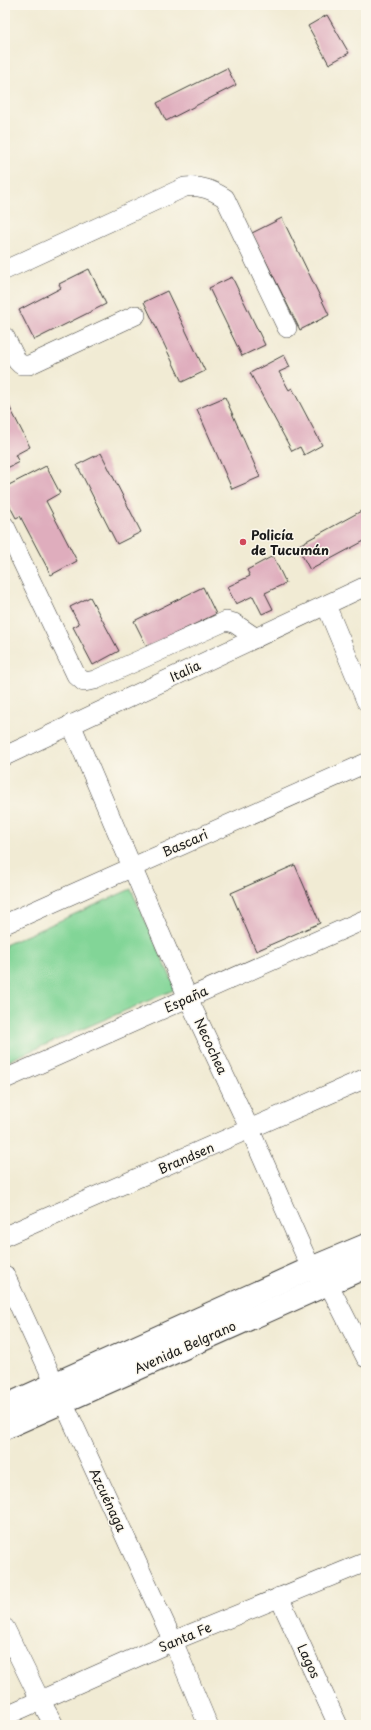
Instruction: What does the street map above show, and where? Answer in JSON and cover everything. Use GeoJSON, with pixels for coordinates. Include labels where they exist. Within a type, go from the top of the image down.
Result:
{"type":"FeatureCollection","features":[{"type":"Feature","properties":{"kind":"main road","name":"Avenida Belgrano"},"geometry":{"type":"LineString","coordinates":[[5,1428],[58,1392],[311,1268],[366,1245]]}},
{"type":"Feature","properties":{"kind":"main road","name":"Avenida Belgrano"},"geometry":{"type":"LineString","coordinates":[[5,1406],[58,1392],[366,1267]]}},
{"type":"Feature","properties":{"kind":"street"},"geometry":{"type":"LineString","coordinates":[[5,270],[185,187],[204,187],[225,198],[287,328]]}},
{"type":"Feature","properties":{"kind":"street"},"geometry":{"type":"LineString","coordinates":[[5,337],[17,361],[21,365],[29,365],[136,315]]}},
{"type":"Feature","properties":{"kind":"street"},"geometry":{"type":"LineString","coordinates":[[5,526],[76,675],[84,682],[95,680],[226,621],[234,623],[256,638]]}},
{"type":"Feature","properties":{"kind":"street","name":"Italia"},"geometry":{"type":"LineString","coordinates":[[5,756],[366,586]]}},
{"type":"Feature","properties":{"kind":"street"},"geometry":{"type":"LineString","coordinates":[[326,605],[366,701]]}},
{"type":"Feature","properties":{"kind":"street","name":"Necochea"},"geometry":{"type":"LineString","coordinates":[[71,724],[188,998],[250,1130],[311,1268],[328,1283],[366,1358]]}},
{"type":"Feature","properties":{"kind":"street","name":"Bascari"},"geometry":{"type":"LineString","coordinates":[[5,924],[366,763]]}},
{"type":"Feature","properties":{"kind":"street","name":"España"},"geometry":{"type":"LineString","coordinates":[[5,1079],[366,919]]}},
{"type":"Feature","properties":{"kind":"street","name":"Brandsen"},"geometry":{"type":"LineString","coordinates":[[5,1236],[366,1078]]}},
{"type":"Feature","properties":{"kind":"street","name":"Azcuénaga"},"geometry":{"type":"LineString","coordinates":[[5,1276],[173,1641],[208,1725]]}},
{"type":"Feature","properties":{"kind":"street","name":"Santa Fe"},"geometry":{"type":"LineString","coordinates":[[5,1716],[173,1641],[366,1562]]}},
{"type":"Feature","properties":{"kind":"street","name":"Lagos"},"geometry":{"type":"LineString","coordinates":[[279,1597],[338,1725]]}},
{"type":"Feature","properties":{"kind":"street"},"geometry":{"type":"LineString","coordinates":[[5,1628],[40,1700],[54,1725]]}},
{"type":"Feature","properties":{"kind":"green space"},"geometry":{"type":"Polygon","coordinates":[[[131,889],[176,989],[5,1062],[5,945],[131,889]]]}},
{"type":"Feature","properties":{"kind":"building"},"geometry":{"type":"Polygon","coordinates":[[[327,15],[349,53],[329,64],[308,26],[327,15]]]}},
{"type":"Feature","properties":{"kind":"building"},"geometry":{"type":"Polygon","coordinates":[[[227,68],[236,85],[166,121],[157,103],[227,68]]]}},
{"type":"Feature","properties":{"kind":"building"},"geometry":{"type":"Polygon","coordinates":[[[282,218],[329,315],[300,330],[252,233],[282,218]]]}},
{"type":"Feature","properties":{"kind":"building"},"geometry":{"type":"Polygon","coordinates":[[[89,269],[106,304],[34,340],[19,310],[61,288],[59,284],[89,269]]]}},
{"type":"Feature","properties":{"kind":"building"},"geometry":{"type":"Polygon","coordinates":[[[232,277],[265,345],[242,356],[209,288],[232,277]]]}},
{"type":"Feature","properties":{"kind":"building"},"geometry":{"type":"Polygon","coordinates":[[[167,291],[205,371],[182,382],[144,302],[167,291]]]}},
{"type":"Feature","properties":{"kind":"building"},"geometry":{"type":"Polygon","coordinates":[[[284,355],[290,367],[279,372],[289,390],[292,388],[322,445],[304,455],[300,447],[292,451],[250,373],[284,355]]]}},
{"type":"Feature","properties":{"kind":"building"},"geometry":{"type":"Polygon","coordinates":[[[225,397],[260,477],[232,489],[197,409],[225,397]]]}},
{"type":"Feature","properties":{"kind":"building"},"geometry":{"type":"Polygon","coordinates":[[[5,398],[30,447],[15,455],[19,462],[5,469],[5,398]]]}},
{"type":"Feature","properties":{"kind":"building"},"geometry":{"type":"Polygon","coordinates":[[[101,453],[141,532],[117,544],[77,465],[101,453]]]}},
{"type":"Feature","properties":{"kind":"building"},"geometry":{"type":"Polygon","coordinates":[[[46,466],[60,493],[46,501],[77,561],[51,575],[20,516],[16,518],[5,497],[5,487],[46,466]]]}},
{"type":"Feature","properties":{"kind":"building"},"geometry":{"type":"Polygon","coordinates":[[[363,510],[366,516],[366,540],[310,570],[297,546],[363,510]]]}},
{"type":"Feature","properties":{"kind":"building"},"geometry":{"type":"Polygon","coordinates":[[[273,556],[286,583],[265,593],[273,609],[262,614],[253,596],[236,604],[227,587],[250,576],[247,570],[273,556]]]}},
{"type":"Feature","properties":{"kind":"building"},"geometry":{"type":"Polygon","coordinates":[[[203,587],[216,614],[147,647],[134,621],[203,587]]]}},
{"type":"Feature","properties":{"kind":"building"},"geometry":{"type":"Polygon","coordinates":[[[90,597],[119,651],[93,665],[73,627],[79,624],[70,607],[90,597]]]}},
{"type":"Feature","properties":{"kind":"building"},"geometry":{"type":"Polygon","coordinates":[[[295,865],[320,923],[256,951],[231,893],[295,865]]]}},
{"type":"Feature","properties":{"kind":"place","name":"Policía de Tucumán"},"geometry":{"type":"Point","coordinates":[243,542]}}]}
